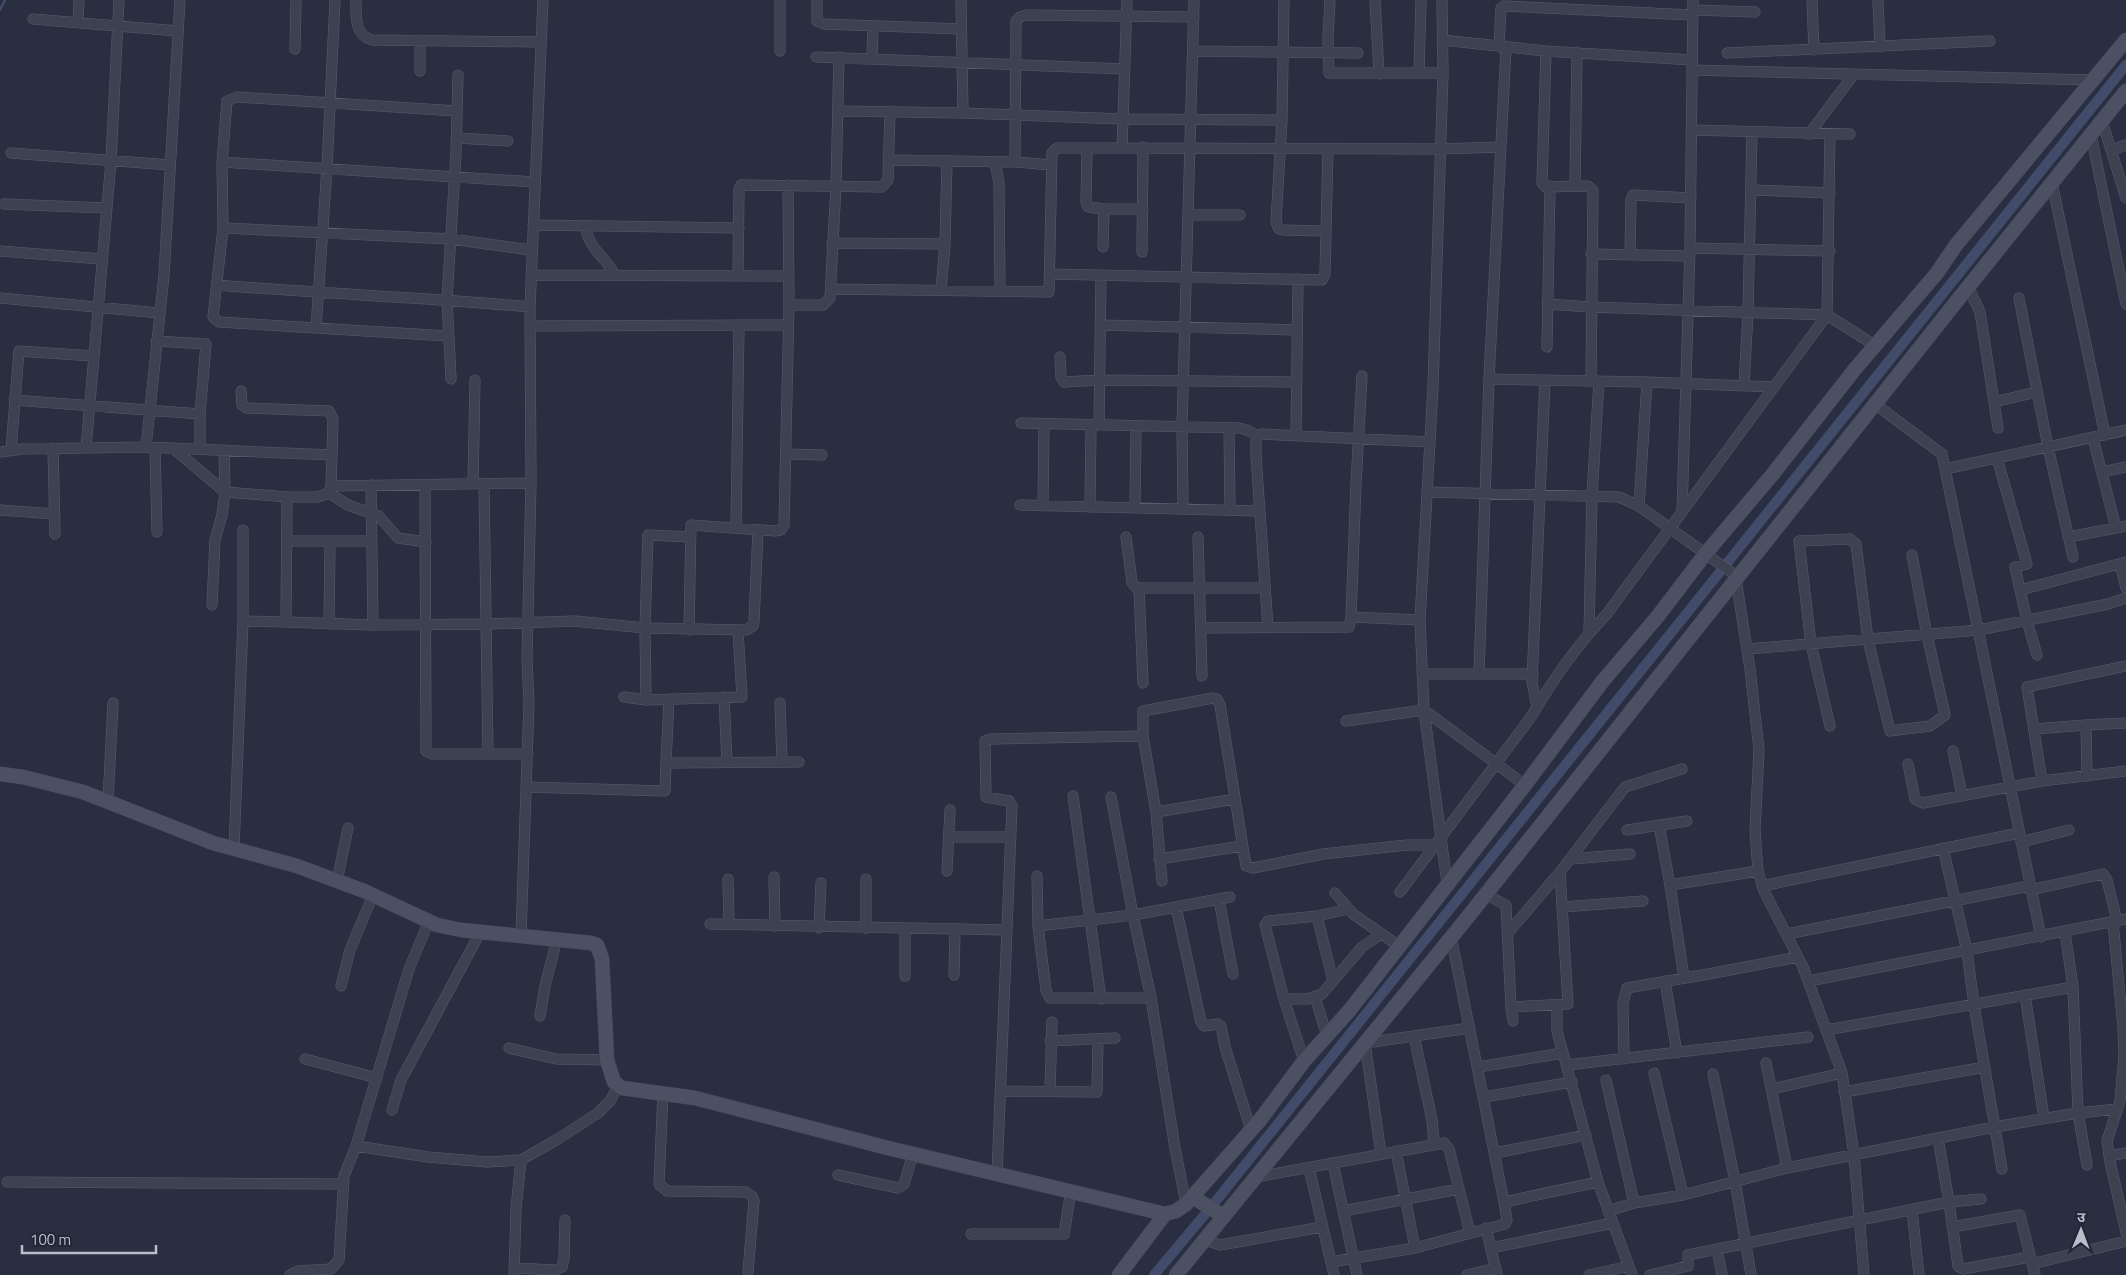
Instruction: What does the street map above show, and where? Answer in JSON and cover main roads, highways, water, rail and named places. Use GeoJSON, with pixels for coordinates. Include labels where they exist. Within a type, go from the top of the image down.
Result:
{"type":"FeatureCollection","features":[{"type":"Feature","properties":{"kind":"waterway"},"geometry":{"type":"LineString","coordinates":[[0,10],[5,0]]}},
{"type":"Feature","properties":{"kind":"waterway"},"geometry":{"type":"LineString","coordinates":[[1154,1275],[1212,1206],[2126,65]]}}]}
